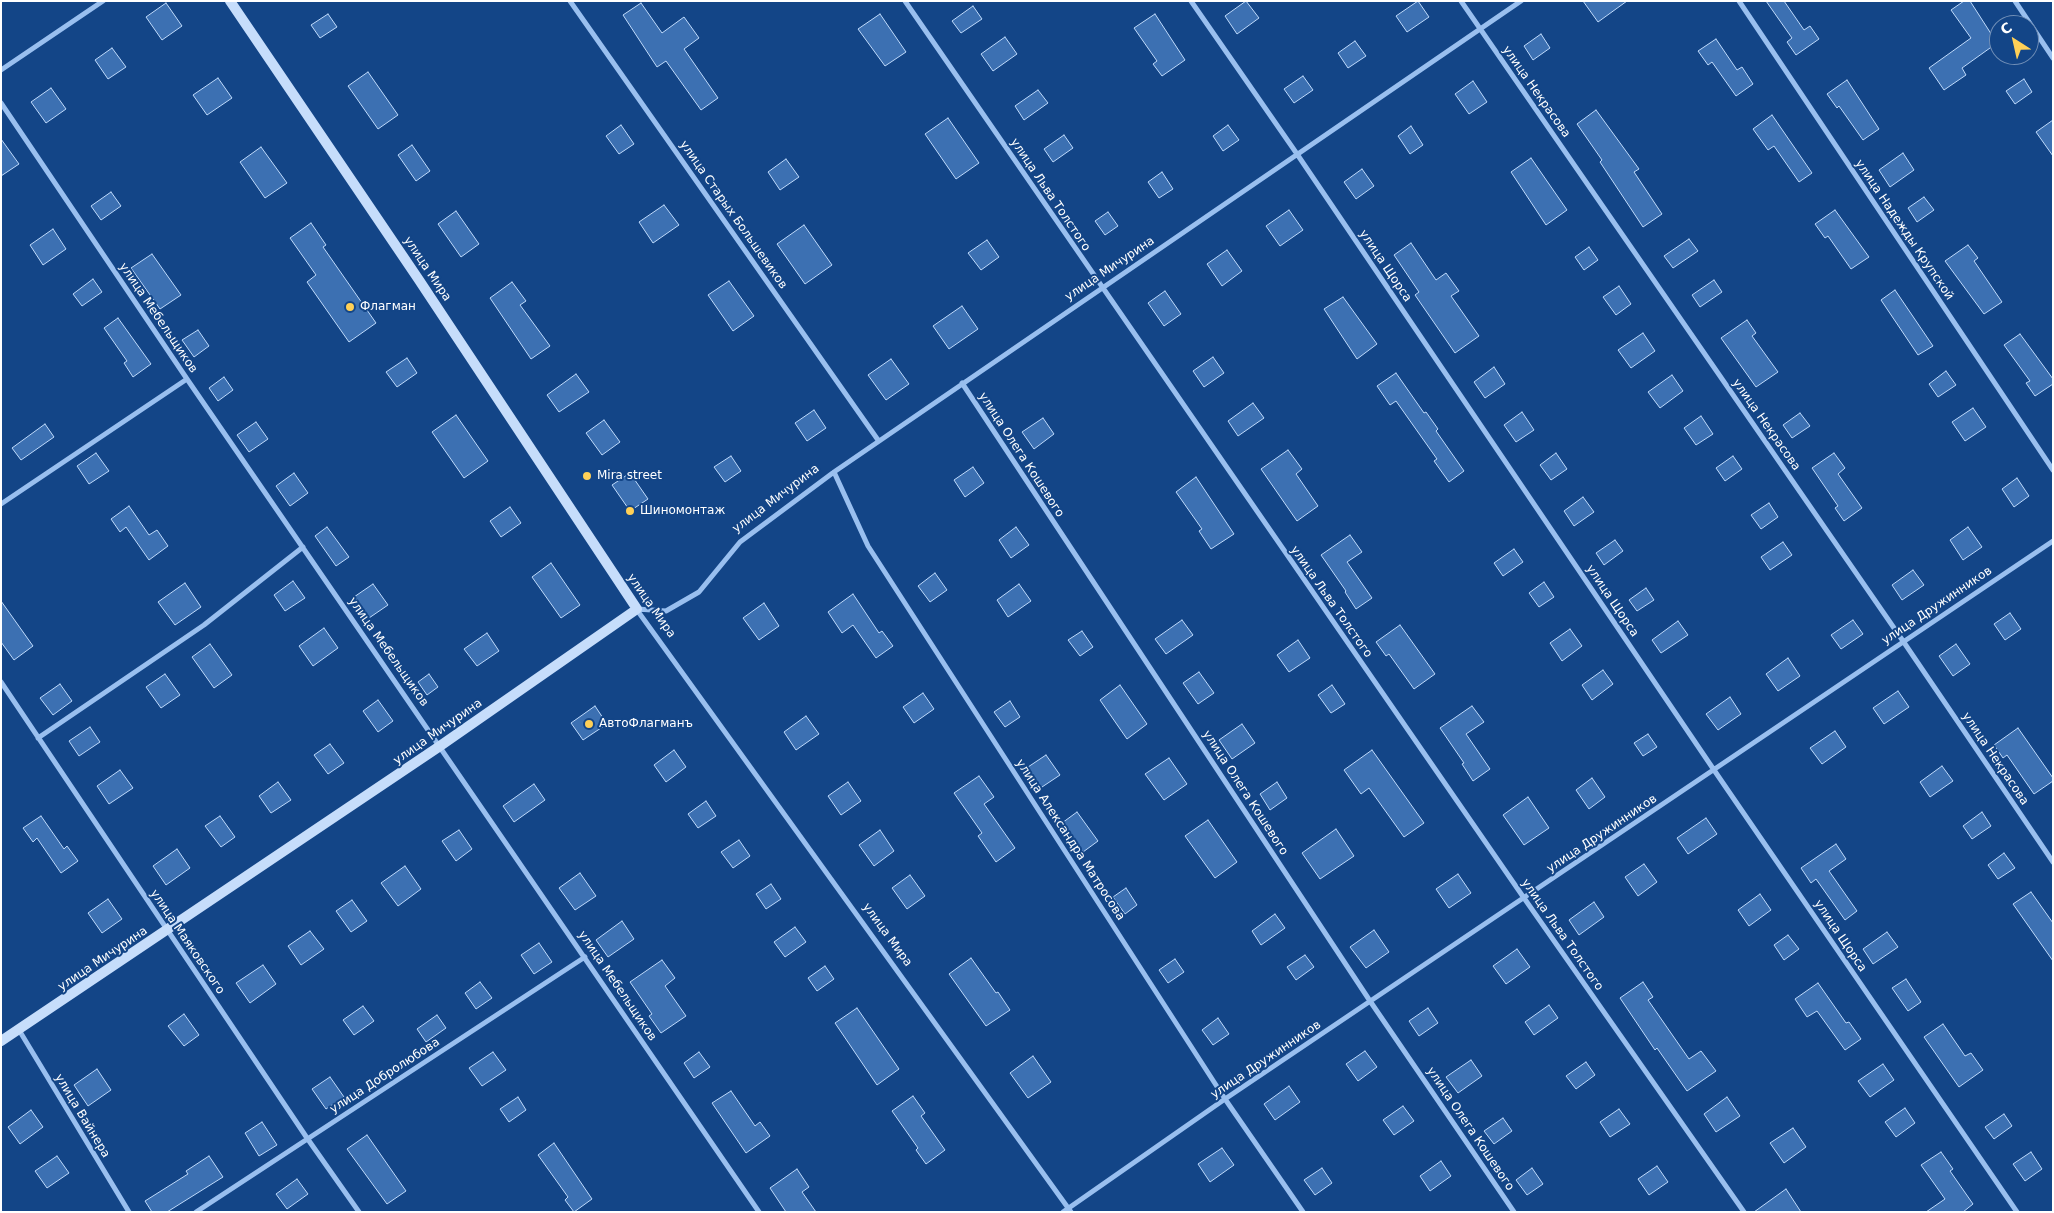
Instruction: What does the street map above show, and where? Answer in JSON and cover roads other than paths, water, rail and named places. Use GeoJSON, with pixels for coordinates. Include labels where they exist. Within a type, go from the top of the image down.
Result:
{"type":"FeatureCollection","features":[{"type":"Feature","properties":{"kind":"street"},"geometry":{"type":"LineString","coordinates":[[1,70],[102,1]]}},
{"type":"Feature","properties":{"kind":"street","name":"улица Мира"},"geometry":{"type":"LineString","coordinates":[[230,1],[414,272],[637,609],[1070,1210]]}},
{"type":"Feature","properties":{"kind":"street","name":"улица Старых Большевиков"},"geometry":{"type":"LineString","coordinates":[[570,1],[878,440]]}},
{"type":"Feature","properties":{"kind":"street","name":"улица Льва Толстого"},"geometry":{"type":"LineString","coordinates":[[905,1],[1524,898],[1744,1212]]}},
{"type":"Feature","properties":{"kind":"street","name":"улица Щорса"},"geometry":{"type":"LineString","coordinates":[[1191,1],[2017,1212]]}},
{"type":"Feature","properties":{"kind":"street","name":"улица Некрасова"},"geometry":{"type":"LineString","coordinates":[[1461,1],[1903,641],[2053,862]]}},
{"type":"Feature","properties":{"kind":"street","name":"улица Мичурина"},"geometry":{"type":"LineString","coordinates":[[2,1039],[19,1030],[440,746],[637,609],[666,611],[700,592],[740,542],[878,440],[1103,289],[1521,1]]}},
{"type":"Feature","properties":{"kind":"street","name":"улица Надежды Крупской"},"geometry":{"type":"LineString","coordinates":[[1739,1],[2053,470]]}},
{"type":"Feature","properties":{"kind":"street"},"geometry":{"type":"LineString","coordinates":[[2015,1],[2053,58]]}},
{"type":"Feature","properties":{"kind":"street","name":"улица Мебельщиков"},"geometry":{"type":"LineString","coordinates":[[1,103],[187,379],[759,1212]]}},
{"type":"Feature","properties":{"kind":"street"},"geometry":{"type":"LineString","coordinates":[[1,504],[187,379]]}},
{"type":"Feature","properties":{"kind":"street","name":"улица Олега Кошевого"},"geometry":{"type":"LineString","coordinates":[[962,383],[1370,1001],[1514,1212]]}},
{"type":"Feature","properties":{"kind":"street","name":"улица Александра Матросова"},"geometry":{"type":"LineString","coordinates":[[834,472],[868,546],[1225,1099],[1303,1212]]}},
{"type":"Feature","properties":{"kind":"street","name":"улица Дружинников"},"geometry":{"type":"LineString","coordinates":[[1063,1212],[1070,1210],[1225,1099],[2053,541]]}},
{"type":"Feature","properties":{"kind":"street"},"geometry":{"type":"LineString","coordinates":[[38,738],[204,625],[303,547]]}},
{"type":"Feature","properties":{"kind":"street","name":"улица Маяковского"},"geometry":{"type":"LineString","coordinates":[[1,682],[359,1212]]}},
{"type":"Feature","properties":{"kind":"street","name":"улица Добролюбова"},"geometry":{"type":"LineString","coordinates":[[196,1212],[585,958]]}},
{"type":"Feature","properties":{"kind":"street","name":"улица Вайнера"},"geometry":{"type":"LineString","coordinates":[[19,1030],[129,1212]]}},
{"type":"Feature","properties":{"kind":"place","name":"Флагман"},"geometry":{"type":"Point","coordinates":[350,307]}},
{"type":"Feature","properties":{"kind":"place","name":"Mira street"},"geometry":{"type":"Point","coordinates":[587,476]}},
{"type":"Feature","properties":{"kind":"place","name":"Шиномонтаж"},"geometry":{"type":"Point","coordinates":[630,511]}},
{"type":"Feature","properties":{"kind":"place","name":"АвтоФлагманъ"},"geometry":{"type":"Point","coordinates":[589,724]}}]}
